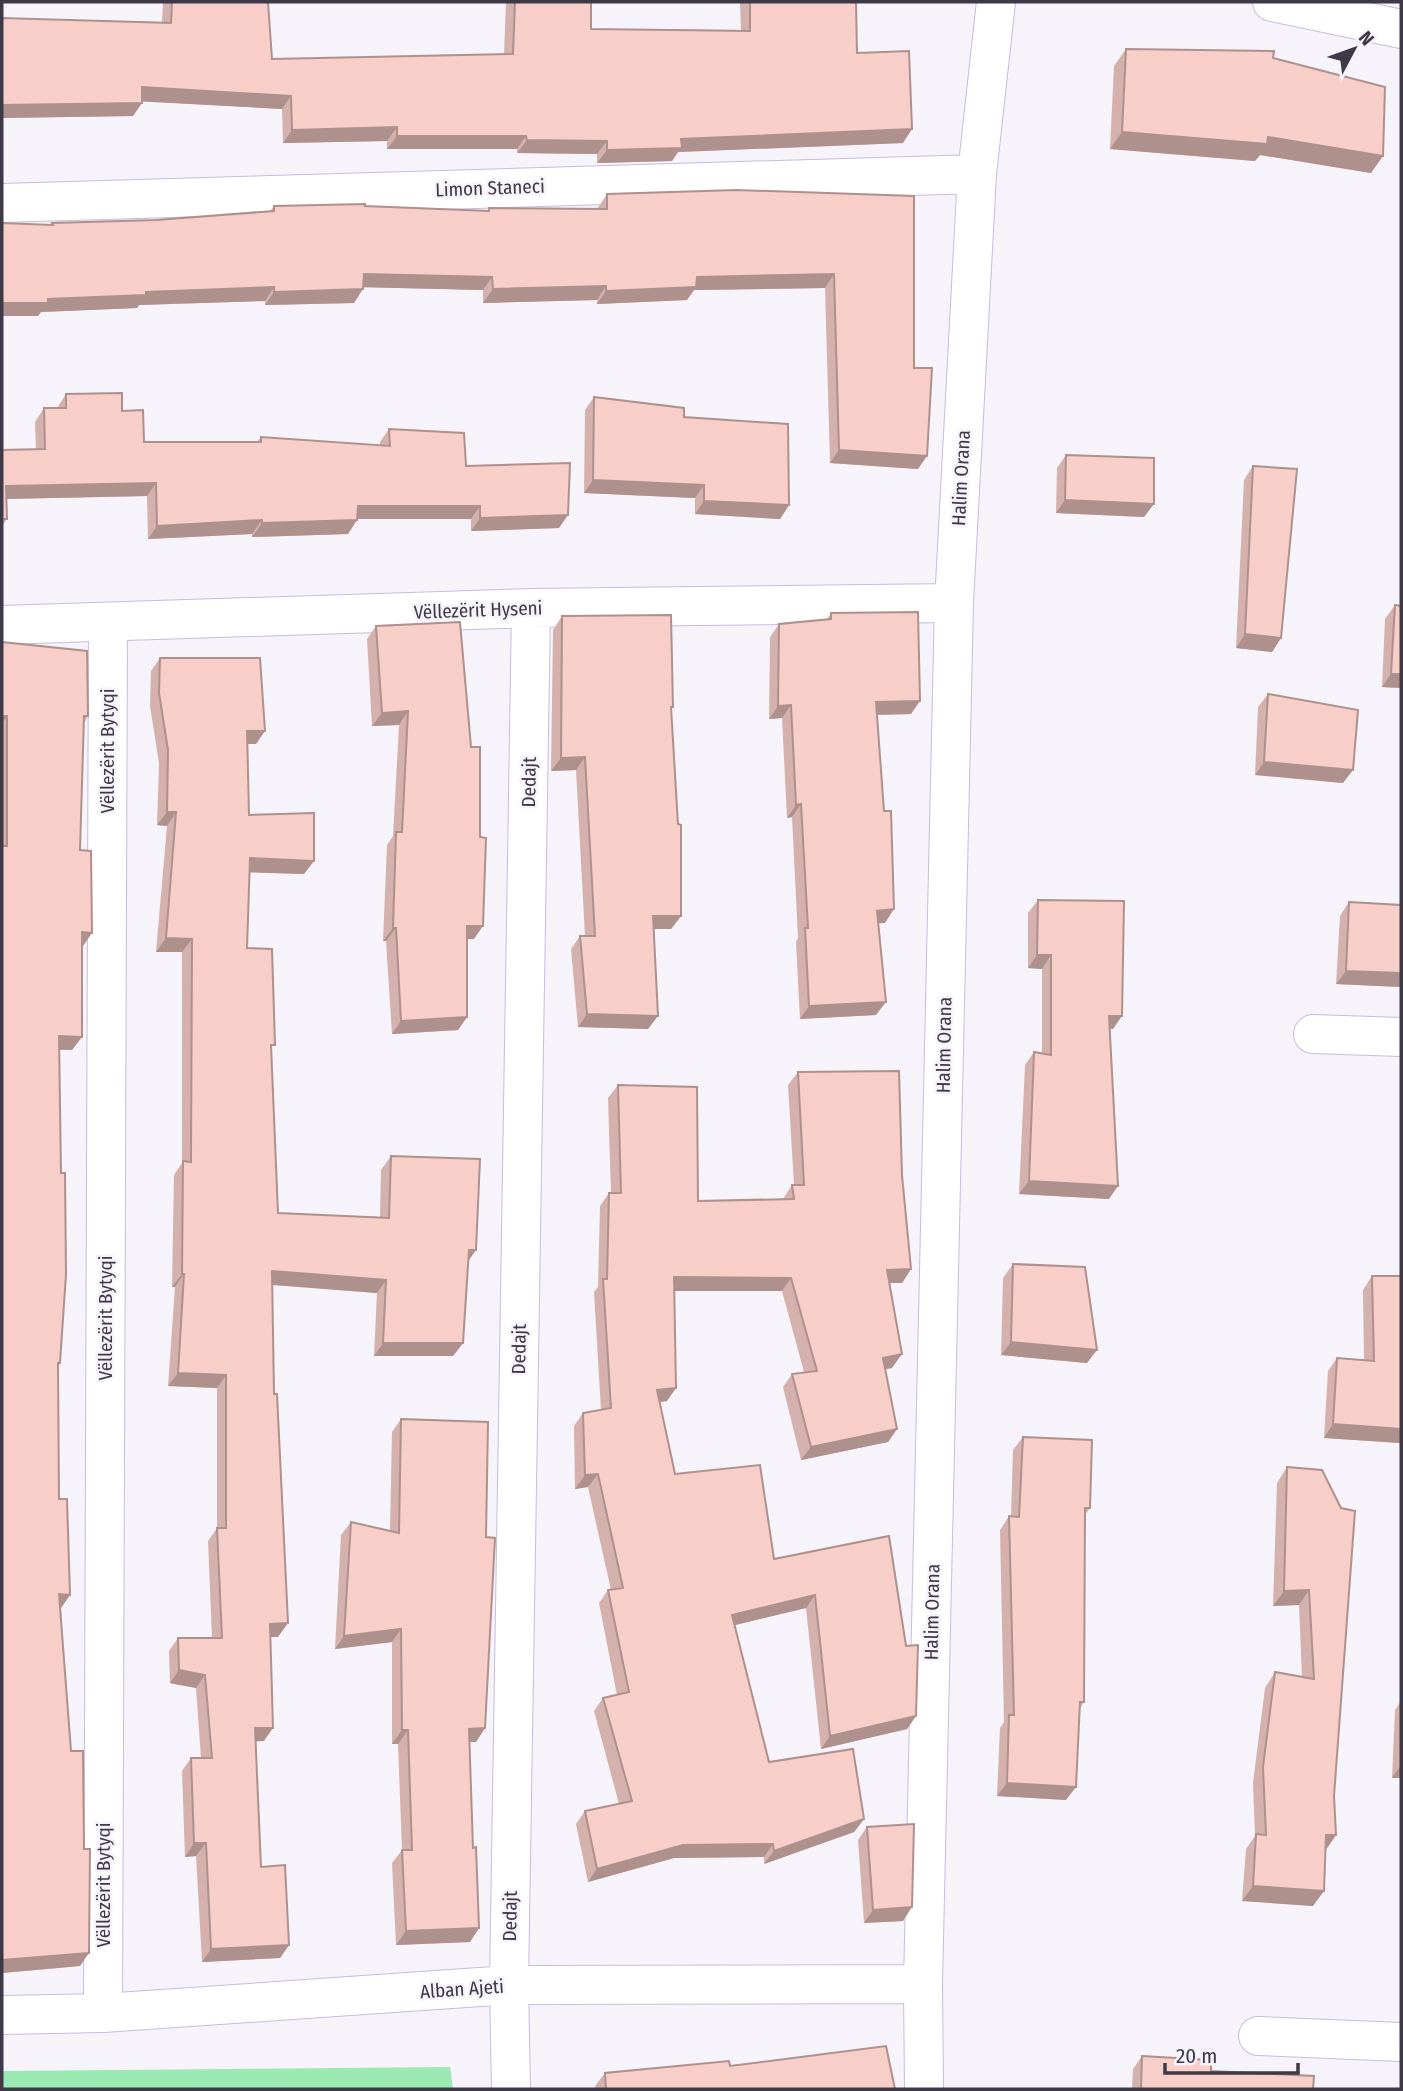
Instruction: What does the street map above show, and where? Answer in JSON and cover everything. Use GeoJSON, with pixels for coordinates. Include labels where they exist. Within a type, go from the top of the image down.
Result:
{"type":"FeatureCollection","features":[{"type":"Feature","properties":{"kind":"street","name":"Halim Orana"},"geometry":{"type":"LineString","coordinates":[[924,2089],[923,1984],[954,603],[977,174],[996,2]]}},
{"type":"Feature","properties":{"kind":"street"},"geometry":{"type":"LineString","coordinates":[[1272,2],[1401,29]]}},
{"type":"Feature","properties":{"kind":"street","name":"Limon Staneci"},"geometry":{"type":"LineString","coordinates":[[2,203],[977,174]]}},
{"type":"Feature","properties":{"kind":"street","name":"Vëllezërit Hyseni"},"geometry":{"type":"LineString","coordinates":[[2,625],[531,608],[954,603]]}},
{"type":"Feature","properties":{"kind":"street","name":"Dedajt"},"geometry":{"type":"LineString","coordinates":[[512,2089],[509,1985],[531,608]]}},
{"type":"Feature","properties":{"kind":"street","name":"Vëllezërit Bytyqi"},"geometry":{"type":"LineString","coordinates":[[103,2013],[108,623]]}},
{"type":"Feature","properties":{"kind":"street"},"geometry":{"type":"LineString","coordinates":[[1313,1034],[1401,1037]]}},
{"type":"Feature","properties":{"kind":"street","name":"Alban Ajeti"},"geometry":{"type":"LineString","coordinates":[[2,2015],[103,2013],[509,1985],[923,1984]]}},
{"type":"Feature","properties":{"kind":"street"},"geometry":{"type":"LineString","coordinates":[[1258,2036],[1401,2042]]}},
{"type":"Feature","properties":{"kind":"green space"},"geometry":{"type":"Polygon","coordinates":[[[450,2067],[453,2089],[2,2089],[2,2071],[450,2067]]]}},
{"type":"Feature","properties":{"kind":"building"},"geometry":{"type":"Polygon","coordinates":[[[172,2],[268,2],[272,59],[513,54],[515,2],[591,2],[591,29],[750,31],[750,2],[856,2],[857,53],[909,51],[912,129],[681,139],[682,148],[607,150],[607,141],[527,140],[526,136],[397,136],[397,127],[292,130],[291,96],[142,87],[142,103],[2,105],[2,18],[171,23],[172,2]]]}},
{"type":"Feature","properties":{"kind":"building"},"geometry":{"type":"Polygon","coordinates":[[[1126,49],[1274,51],[1273,58],[1385,87],[1383,156],[1268,137],[1267,144],[1122,132],[1126,49]]]}},
{"type":"Feature","properties":{"kind":"building"},"geometry":{"type":"Polygon","coordinates":[[[737,190],[914,196],[914,368],[932,368],[927,456],[839,450],[834,274],[697,277],[696,287],[606,291],[606,286],[493,289],[492,277],[364,274],[363,289],[274,292],[274,287],[146,292],[146,295],[48,299],[48,303],[2,303],[2,223],[53,225],[52,223],[156,220],[274,211],[274,206],[365,204],[489,211],[489,208],[607,209],[607,194],[737,190]]]}},
{"type":"Feature","properties":{"kind":"building"},"geometry":{"type":"Polygon","coordinates":[[[122,393],[122,411],[143,410],[144,442],[261,442],[261,437],[390,446],[389,429],[464,433],[466,466],[570,463],[568,515],[480,518],[480,506],[358,506],[357,520],[262,523],[262,520],[157,526],[156,483],[6,486],[7,519],[2,519],[2,450],[45,449],[44,408],[66,408],[66,394],[122,393]]]}},
{"type":"Feature","properties":{"kind":"building"},"geometry":{"type":"Polygon","coordinates":[[[594,397],[684,408],[684,417],[788,424],[789,505],[704,501],[704,485],[593,480],[594,397]]]}},
{"type":"Feature","properties":{"kind":"building"},"geometry":{"type":"Polygon","coordinates":[[[1066,455],[1154,458],[1154,504],[1065,500],[1066,455]]]}},
{"type":"Feature","properties":{"kind":"building"},"geometry":{"type":"Polygon","coordinates":[[[1253,466],[1297,469],[1281,638],[1245,634],[1253,466]]]}},
{"type":"Feature","properties":{"kind":"building"},"geometry":{"type":"Polygon","coordinates":[[[1395,605],[1401,606],[1401,674],[1391,674],[1395,605]]]}},
{"type":"Feature","properties":{"kind":"building"},"geometry":{"type":"Polygon","coordinates":[[[918,612],[920,701],[876,702],[884,811],[891,811],[894,909],[877,911],[886,1002],[809,1006],[801,804],[796,805],[791,705],[778,706],[779,624],[831,619],[831,613],[918,612]]]}},
{"type":"Feature","properties":{"kind":"building"},"geometry":{"type":"Polygon","coordinates":[[[671,615],[671,707],[678,824],[681,825],[681,916],[653,916],[658,1016],[587,1014],[580,936],[595,936],[585,757],[561,758],[562,616],[671,615]]]}},
{"type":"Feature","properties":{"kind":"building"},"geometry":{"type":"Polygon","coordinates":[[[460,622],[471,747],[480,747],[480,837],[486,838],[483,926],[467,926],[467,1017],[401,1021],[396,928],[393,928],[396,832],[402,832],[408,711],[382,713],[376,626],[460,622]]]}},
{"type":"Feature","properties":{"kind":"building"},"geometry":{"type":"Polygon","coordinates":[[[2,642],[87,651],[88,716],[84,716],[80,850],[91,851],[92,933],[82,932],[82,1037],[59,1036],[66,1274],[58,1363],[59,1499],[67,1499],[70,1595],[59,1594],[71,1751],[83,1751],[84,1849],[90,1849],[89,1953],[2,1960],[2,846],[7,846],[7,716],[2,716],[2,642]]]}},
{"type":"Feature","properties":{"kind":"building"},"geometry":{"type":"Polygon","coordinates":[[[160,658],[260,658],[265,731],[247,731],[249,815],[314,813],[314,861],[250,858],[247,948],[272,949],[275,1045],[271,1045],[278,1213],[389,1218],[391,1156],[480,1159],[476,1250],[469,1250],[463,1343],[383,1343],[386,1280],[272,1271],[274,1394],[277,1394],[288,1623],[270,1624],[273,1728],[255,1728],[261,1867],[285,1865],[289,1945],[211,1949],[206,1843],[194,1843],[191,1758],[212,1758],[205,1675],[179,1670],[178,1638],[222,1638],[217,1528],[226,1528],[226,1375],[178,1373],[184,1274],[183,1161],[191,1162],[192,939],[166,938],[176,812],[167,812],[168,750],[159,693],[160,658]]]}},
{"type":"Feature","properties":{"kind":"building"},"geometry":{"type":"Polygon","coordinates":[[[1268,694],[1358,710],[1353,770],[1264,762],[1268,694]]]}},
{"type":"Feature","properties":{"kind":"building"},"geometry":{"type":"Polygon","coordinates":[[[1038,900],[1124,901],[1122,1016],[1109,1016],[1118,1186],[1029,1181],[1034,1052],[1051,1055],[1051,955],[1037,955],[1038,900]]]}},
{"type":"Feature","properties":{"kind":"building"},"geometry":{"type":"Polygon","coordinates":[[[1349,902],[1401,905],[1401,973],[1346,971],[1349,902]]]}},
{"type":"Feature","properties":{"kind":"building"},"geometry":{"type":"Polygon","coordinates":[[[899,1071],[902,1175],[911,1269],[887,1270],[902,1354],[883,1358],[897,1429],[811,1447],[792,1374],[817,1371],[791,1278],[674,1277],[676,1388],[657,1390],[675,1474],[760,1465],[774,1559],[889,1536],[906,1646],[918,1645],[916,1716],[830,1736],[815,1595],[732,1615],[769,1762],[853,1749],[864,1819],[774,1851],[773,1844],[683,1845],[597,1869],[585,1811],[632,1801],[603,1698],[629,1692],[608,1590],[623,1588],[598,1474],[585,1475],[583,1413],[611,1408],[603,1279],[607,1279],[609,1193],[621,1193],[618,1085],[697,1087],[698,1201],[794,1199],[792,1185],[804,1185],[798,1072],[899,1071]]]}},
{"type":"Feature","properties":{"kind":"building"},"geometry":{"type":"Polygon","coordinates":[[[1013,1264],[1085,1267],[1097,1350],[1011,1342],[1013,1264]]]}},
{"type":"Feature","properties":{"kind":"building"},"geometry":{"type":"Polygon","coordinates":[[[1372,1276],[1401,1276],[1401,1429],[1333,1424],[1337,1358],[1374,1361],[1372,1276]]]}},
{"type":"Feature","properties":{"kind":"building"},"geometry":{"type":"Polygon","coordinates":[[[401,1419],[488,1422],[486,1537],[495,1538],[485,1728],[469,1729],[479,1928],[406,1931],[402,1850],[412,1850],[408,1730],[402,1730],[401,1629],[344,1636],[351,1522],[399,1533],[401,1419]]]}},
{"type":"Feature","properties":{"kind":"building"},"geometry":{"type":"Polygon","coordinates":[[[1023,1437],[1092,1440],[1090,1508],[1085,1508],[1084,1702],[1080,1702],[1076,1787],[1007,1783],[1009,1715],[1014,1715],[1009,1516],[1019,1517],[1023,1437]]]}},
{"type":"Feature","properties":{"kind":"building"},"geometry":{"type":"Polygon","coordinates":[[[1287,1467],[1322,1470],[1341,1508],[1355,1511],[1334,1796],[1336,1835],[1326,1835],[1324,1891],[1253,1886],[1256,1834],[1266,1835],[1263,1767],[1275,1672],[1314,1679],[1309,1590],[1284,1591],[1287,1467]]]}},
{"type":"Feature","properties":{"kind":"building"},"geometry":{"type":"Polygon","coordinates":[[[914,1824],[912,1907],[873,1910],[867,1827],[914,1824]]]}},
{"type":"Feature","properties":{"kind":"building"},"geometry":{"type":"Polygon","coordinates":[[[886,2046],[895,2089],[606,2089],[605,2073],[729,2061],[730,2066],[886,2046]]]}},
{"type":"Feature","properties":{"kind":"building"},"geometry":{"type":"Polygon","coordinates":[[[1142,2056],[1211,2060],[1211,2071],[1314,2076],[1313,2089],[1141,2089],[1142,2056]]]}}]}
